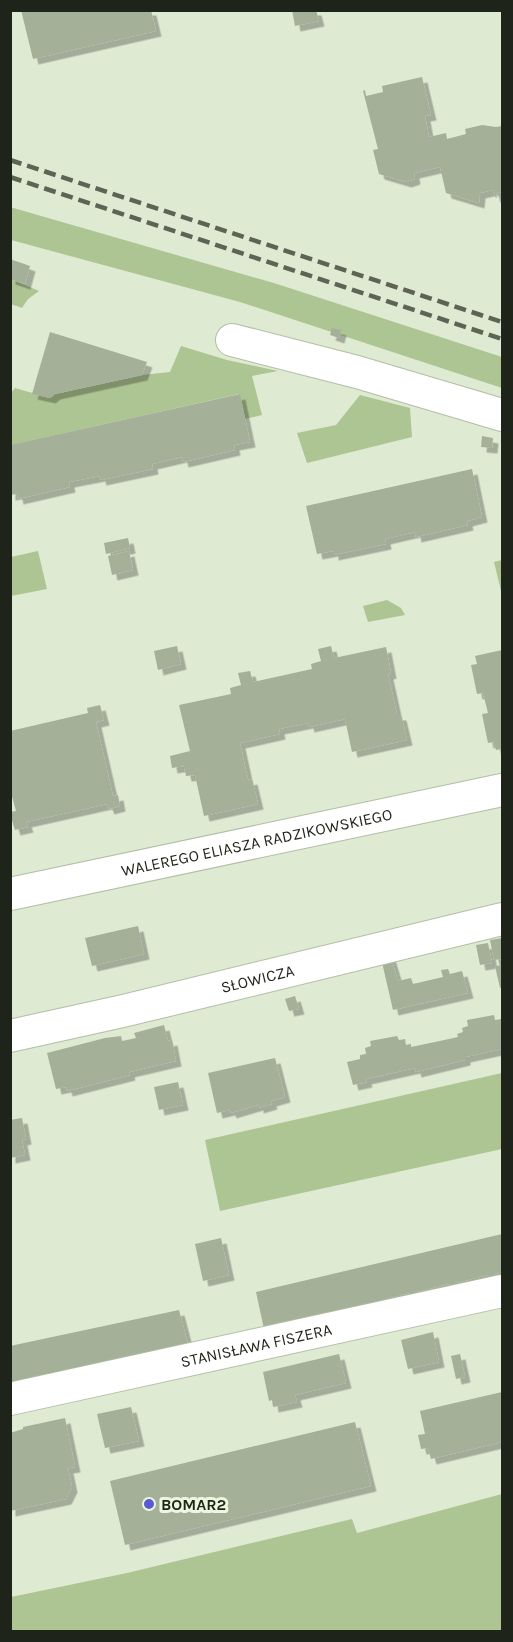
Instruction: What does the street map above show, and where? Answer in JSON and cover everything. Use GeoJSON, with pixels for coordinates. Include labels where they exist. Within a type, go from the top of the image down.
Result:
{"type":"FeatureCollection","features":[{"type":"Feature","properties":{"kind":"street"},"geometry":{"type":"LineString","coordinates":[[232,340],[357,372],[502,415]]}},
{"type":"Feature","properties":{"kind":"street","name":"WALEREGO ELIASZA RADZIKOWSKIEGO"},"geometry":{"type":"LineString","coordinates":[[10,894],[502,790]]}},
{"type":"Feature","properties":{"kind":"street","name":"SŁOWICZA"},"geometry":{"type":"LineString","coordinates":[[10,1036],[123,1011],[502,919]]}},
{"type":"Feature","properties":{"kind":"street","name":"STANISŁAWA FISZERA"},"geometry":{"type":"LineString","coordinates":[[10,1399],[502,1290]]}},
{"type":"Feature","properties":{"kind":"green space"},"geometry":{"type":"Polygon","coordinates":[[[10,207],[277,284],[502,357],[502,388],[240,302],[11,240],[10,207]]]}},
{"type":"Feature","properties":{"kind":"green space"},"geometry":{"type":"Polygon","coordinates":[[[11,279],[39,291],[28,299],[22,308],[11,304],[11,279]]]}},
{"type":"Feature","properties":{"kind":"green space"},"geometry":{"type":"Polygon","coordinates":[[[181,346],[227,360],[278,371],[252,376],[262,415],[245,419],[239,394],[11,445],[11,393],[15,388],[50,398],[55,394],[142,375],[170,372],[181,346]]]}},
{"type":"Feature","properties":{"kind":"green space"},"geometry":{"type":"Polygon","coordinates":[[[360,395],[410,408],[412,437],[307,463],[297,433],[336,425],[360,395]]]}},
{"type":"Feature","properties":{"kind":"green space"},"geometry":{"type":"Polygon","coordinates":[[[38,551],[47,589],[11,596],[11,557],[38,551]]]}},
{"type":"Feature","properties":{"kind":"green space"},"geometry":{"type":"Polygon","coordinates":[[[502,560],[502,595],[494,562],[502,560]]]}},
{"type":"Feature","properties":{"kind":"green space"},"geometry":{"type":"Polygon","coordinates":[[[387,600],[401,608],[405,615],[368,622],[363,606],[387,600]]]}},
{"type":"Feature","properties":{"kind":"green space"},"geometry":{"type":"Polygon","coordinates":[[[502,1073],[502,1149],[220,1211],[205,1140],[502,1073]]]}},
{"type":"Feature","properties":{"kind":"green space"},"geometry":{"type":"Polygon","coordinates":[[[502,1494],[502,1631],[11,1631],[11,1597],[127,1573],[352,1519],[357,1533],[502,1494]]]}},
{"type":"Feature","properties":{"kind":"building"},"geometry":{"type":"Polygon","coordinates":[[[21,10],[151,10],[156,31],[33,59],[21,10]]]}},
{"type":"Feature","properties":{"kind":"building"},"geometry":{"type":"Polygon","coordinates":[[[292,10],[316,10],[319,21],[295,26],[292,10]]]}},
{"type":"Feature","properties":{"kind":"building"},"geometry":{"type":"Polygon","coordinates":[[[422,77],[431,115],[425,116],[429,137],[446,133],[447,139],[466,134],[465,129],[482,125],[502,126],[502,192],[496,194],[497,198],[493,190],[480,193],[479,203],[446,193],[440,167],[414,173],[415,179],[406,182],[379,174],[373,150],[378,149],[363,91],[365,90],[366,96],[383,92],[382,86],[422,77]]]}},
{"type":"Feature","properties":{"kind":"building"},"geometry":{"type":"Polygon","coordinates":[[[10,259],[30,266],[25,284],[10,279],[10,259]]]}},
{"type":"Feature","properties":{"kind":"building"},"geometry":{"type":"Polygon","coordinates":[[[332,328],[341,330],[339,338],[330,335],[332,328]]]}},
{"type":"Feature","properties":{"kind":"building"},"geometry":{"type":"Polygon","coordinates":[[[50,332],[147,362],[142,375],[55,394],[50,398],[32,394],[50,332]]]}},
{"type":"Feature","properties":{"kind":"building"},"geometry":{"type":"Polygon","coordinates":[[[240,394],[250,442],[234,445],[235,450],[183,462],[182,457],[152,464],[153,469],[101,480],[100,476],[69,482],[70,487],[18,499],[17,494],[10,495],[10,445],[240,394]]]}},
{"type":"Feature","properties":{"kind":"building"},"geometry":{"type":"Polygon","coordinates":[[[482,436],[493,438],[492,448],[481,447],[482,436]]]}},
{"type":"Feature","properties":{"kind":"building"},"geometry":{"type":"Polygon","coordinates":[[[472,469],[482,517],[467,521],[468,525],[416,537],[415,532],[385,539],[386,544],[333,555],[333,551],[317,554],[306,506],[472,469]]]}},
{"type":"Feature","properties":{"kind":"building"},"geometry":{"type":"Polygon","coordinates":[[[128,538],[130,548],[106,554],[104,543],[128,538]]]}},
{"type":"Feature","properties":{"kind":"building"},"geometry":{"type":"Polygon","coordinates":[[[129,551],[133,570],[112,575],[108,556],[129,551]]]}},
{"type":"Feature","properties":{"kind":"building"},"geometry":{"type":"Polygon","coordinates":[[[177,646],[181,664],[158,670],[154,651],[177,646]]]}},
{"type":"Feature","properties":{"kind":"building"},"geometry":{"type":"Polygon","coordinates":[[[331,646],[334,658],[386,647],[391,673],[388,674],[397,715],[401,715],[407,740],[352,752],[345,719],[309,727],[308,723],[279,729],[280,734],[240,743],[248,780],[252,779],[258,804],[204,816],[195,775],[186,776],[184,766],[172,768],[170,756],[190,751],[179,705],[231,694],[230,688],[241,685],[238,673],[250,671],[253,682],[312,669],[311,664],[321,661],[318,649],[331,646]]]}},
{"type":"Feature","properties":{"kind":"building"},"geometry":{"type":"Polygon","coordinates":[[[502,650],[502,749],[496,750],[494,742],[488,743],[482,714],[488,713],[483,693],[477,694],[471,665],[477,664],[475,656],[502,650]]]}},
{"type":"Feature","properties":{"kind":"building"},"geometry":{"type":"Polygon","coordinates":[[[100,705],[104,720],[96,722],[113,796],[118,795],[120,806],[109,809],[107,804],[26,822],[28,827],[15,830],[10,814],[16,811],[10,789],[10,731],[88,713],[87,708],[100,705]]]}},
{"type":"Feature","properties":{"kind":"building"},"geometry":{"type":"Polygon","coordinates":[[[138,926],[144,954],[92,966],[85,938],[138,926]]]}},
{"type":"Feature","properties":{"kind":"building"},"geometry":{"type":"Polygon","coordinates":[[[502,938],[502,959],[494,960],[490,940],[502,938]]]}},
{"type":"Feature","properties":{"kind":"building"},"geometry":{"type":"Polygon","coordinates":[[[488,943],[492,963],[480,965],[476,945],[488,943]]]}},
{"type":"Feature","properties":{"kind":"building"},"geometry":{"type":"Polygon","coordinates":[[[390,955],[398,981],[411,978],[413,984],[443,977],[441,970],[448,969],[450,974],[462,971],[468,993],[393,1010],[381,958],[390,955]]]}},
{"type":"Feature","properties":{"kind":"building"},"geometry":{"type":"Polygon","coordinates":[[[502,965],[502,988],[500,988],[495,966],[502,965]]]}},
{"type":"Feature","properties":{"kind":"building"},"geometry":{"type":"Polygon","coordinates":[[[295,996],[299,1009],[289,1011],[285,999],[295,996]]]}},
{"type":"Feature","properties":{"kind":"building"},"geometry":{"type":"Polygon","coordinates":[[[494,1015],[495,1020],[502,1019],[502,1049],[465,1057],[465,1060],[416,1072],[415,1068],[366,1079],[367,1082],[353,1085],[347,1062],[360,1059],[360,1055],[366,1054],[365,1048],[371,1046],[370,1041],[397,1036],[399,1040],[405,1039],[406,1045],[411,1044],[411,1047],[435,1042],[458,1037],[457,1034],[463,1032],[462,1028],[468,1026],[467,1020],[494,1015]]]}},
{"type":"Feature","properties":{"kind":"building"},"geometry":{"type":"Polygon","coordinates":[[[164,1025],[168,1041],[172,1040],[176,1061],[129,1072],[130,1075],[67,1091],[66,1087],[56,1089],[47,1053],[105,1038],[121,1036],[122,1041],[136,1038],[134,1033],[164,1025]]]}},
{"type":"Feature","properties":{"kind":"building"},"geometry":{"type":"Polygon","coordinates":[[[275,1058],[285,1097],[258,1108],[258,1105],[231,1113],[230,1110],[217,1113],[208,1073],[275,1058]]]}},
{"type":"Feature","properties":{"kind":"building"},"geometry":{"type":"Polygon","coordinates":[[[178,1082],[183,1105],[159,1110],[154,1087],[178,1082]]]}},
{"type":"Feature","properties":{"kind":"building"},"geometry":{"type":"Polygon","coordinates":[[[22,1118],[26,1139],[22,1140],[25,1155],[10,1158],[10,1120],[22,1118]]]}},
{"type":"Feature","properties":{"kind":"building"},"geometry":{"type":"Polygon","coordinates":[[[502,1234],[502,1272],[495,1274],[496,1278],[489,1280],[488,1275],[456,1283],[456,1286],[450,1288],[449,1284],[416,1292],[417,1295],[410,1297],[409,1293],[375,1302],[376,1307],[264,1329],[256,1292],[502,1234]]]}},
{"type":"Feature","properties":{"kind":"building"},"geometry":{"type":"Polygon","coordinates":[[[221,1238],[229,1275],[203,1281],[195,1244],[221,1238]]]}},
{"type":"Feature","properties":{"kind":"building"},"geometry":{"type":"Polygon","coordinates":[[[179,1310],[189,1348],[10,1390],[10,1346],[179,1310]]]}},
{"type":"Feature","properties":{"kind":"building"},"geometry":{"type":"Polygon","coordinates":[[[433,1332],[439,1362],[408,1369],[401,1340],[433,1332]]]}},
{"type":"Feature","properties":{"kind":"building"},"geometry":{"type":"Polygon","coordinates":[[[339,1354],[346,1383],[295,1395],[297,1402],[273,1407],[272,1400],[269,1401],[263,1372],[339,1354]]]}},
{"type":"Feature","properties":{"kind":"building"},"geometry":{"type":"Polygon","coordinates":[[[460,1354],[465,1377],[456,1379],[451,1356],[460,1354]]]}},
{"type":"Feature","properties":{"kind":"building"},"geometry":{"type":"Polygon","coordinates":[[[502,1392],[502,1442],[431,1459],[428,1448],[421,1449],[418,1435],[425,1434],[420,1411],[502,1392]]]}},
{"type":"Feature","properties":{"kind":"building"},"geometry":{"type":"Polygon","coordinates":[[[131,1407],[139,1441],[105,1448],[97,1414],[131,1407]]]}},
{"type":"Feature","properties":{"kind":"building"},"geometry":{"type":"Polygon","coordinates":[[[65,1418],[75,1467],[68,1468],[72,1487],[66,1499],[10,1511],[10,1433],[23,1429],[23,1427],[65,1418]]]}},
{"type":"Feature","properties":{"kind":"building"},"geometry":{"type":"Polygon","coordinates":[[[355,1422],[371,1486],[125,1545],[110,1481],[355,1422]]]}},
{"type":"Feature","properties":{"kind":"railway"},"geometry":{"type":"LineString","coordinates":[[10,160],[502,322]]}},
{"type":"Feature","properties":{"kind":"railway"},"geometry":{"type":"LineString","coordinates":[[10,177],[502,339]]}},
{"type":"Feature","properties":{"kind":"place","name":"BOMAR2"},"geometry":{"type":"Point","coordinates":[149,1504]}}]}
